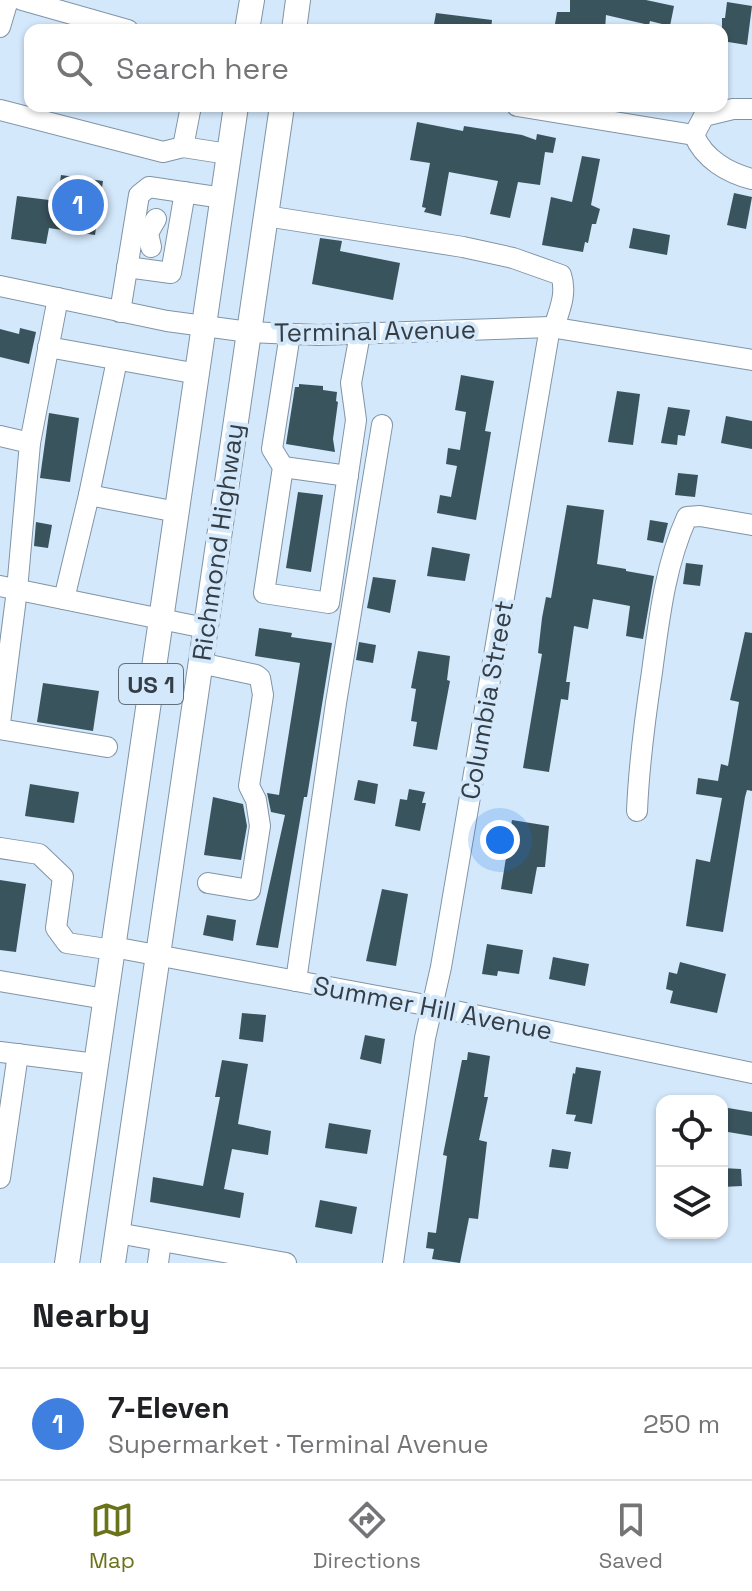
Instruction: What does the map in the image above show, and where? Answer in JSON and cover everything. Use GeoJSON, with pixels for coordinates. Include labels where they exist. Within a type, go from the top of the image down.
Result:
{"type":"FeatureCollection","features":[{"type":"Feature","properties":{"kind":"main road"},"geometry":{"type":"LineString","coordinates":[[248,24],[252,0]]}},
{"type":"Feature","properties":{"kind":"main road"},"geometry":{"type":"LineString","coordinates":[[295,24],[298,0]]}},
{"type":"Feature","properties":{"kind":"main road","name":"Richmond Highway"},"geometry":{"type":"LineString","coordinates":[[67,1263],[235,112]]}},
{"type":"Feature","properties":{"kind":"main road","name":"Richmond Highway"},"geometry":{"type":"LineString","coordinates":[[113,1263],[281,112]]}},
{"type":"Feature","properties":{"kind":"street"},"geometry":{"type":"LineString","coordinates":[[0,27],[8,0]]}},
{"type":"Feature","properties":{"kind":"street"},"geometry":{"type":"LineString","coordinates":[[22,0],[107,24]]}},
{"type":"Feature","properties":{"kind":"street"},"geometry":{"type":"LineString","coordinates":[[728,110],[752,109]]}},
{"type":"Feature","properties":{"kind":"street"},"geometry":{"type":"LineString","coordinates":[[0,110],[163,152],[183,147],[228,154]]}},
{"type":"Feature","properties":{"kind":"street"},"geometry":{"type":"LineString","coordinates":[[183,147],[190,112]]}},
{"type":"Feature","properties":{"kind":"street"},"geometry":{"type":"LineString","coordinates":[[554,112],[694,135]]}},
{"type":"Feature","properties":{"kind":"street"},"geometry":{"type":"LineString","coordinates":[[694,135],[704,116],[721,112]]}},
{"type":"Feature","properties":{"kind":"street"},"geometry":{"type":"LineString","coordinates":[[694,135],[699,147],[719,166],[752,179]]}},
{"type":"Feature","properties":{"kind":"street"},"geometry":{"type":"LineString","coordinates":[[127,267],[171,273],[159,235],[139,195],[144,190],[149,187],[223,198]]}},
{"type":"Feature","properties":{"kind":"street"},"geometry":{"type":"LineString","coordinates":[[120,312],[127,267],[159,235],[185,192]]}},
{"type":"Feature","properties":{"kind":"street","name":"Columbia Street"},"geometry":{"type":"LineString","coordinates":[[266,216],[463,247],[542,266],[561,275],[564,285],[562,303],[552,327],[441,967],[431,1006],[393,1263]]}},
{"type":"Feature","properties":{"kind":"street","name":"Terminal Avenue"},"geometry":{"type":"LineString","coordinates":[[0,286],[120,312],[249,332],[360,334],[552,327],[752,360]]}},
{"type":"Feature","properties":{"kind":"street"},"geometry":{"type":"LineString","coordinates":[[0,723],[8,588],[30,443],[58,298]]}},
{"type":"Feature","properties":{"kind":"street"},"geometry":{"type":"LineString","coordinates":[[290,334],[272,449],[283,467],[264,593],[329,603],[356,420],[351,383],[360,334]]}},
{"type":"Feature","properties":{"kind":"street"},"geometry":{"type":"LineString","coordinates":[[48,347],[198,374]]}},
{"type":"Feature","properties":{"kind":"street"},"geometry":{"type":"LineString","coordinates":[[64,599],[117,360]]}},
{"type":"Feature","properties":{"kind":"street"},"geometry":{"type":"LineString","coordinates":[[296,981],[336,703],[382,425]]}},
{"type":"Feature","properties":{"kind":"street"},"geometry":{"type":"LineString","coordinates":[[0,436],[30,443]]}},
{"type":"Feature","properties":{"kind":"street"},"geometry":{"type":"LineString","coordinates":[[283,467],[348,476]]}},
{"type":"Feature","properties":{"kind":"street"},"geometry":{"type":"LineString","coordinates":[[89,495],[177,512]]}},
{"type":"Feature","properties":{"kind":"street"},"geometry":{"type":"LineString","coordinates":[[637,811],[639,765],[658,631],[676,541],[687,517],[700,516],[752,525]]}},
{"type":"Feature","properties":{"kind":"street"},"geometry":{"type":"LineString","coordinates":[[8,588],[205,628]]}},
{"type":"Feature","properties":{"kind":"street"},"geometry":{"type":"LineString","coordinates":[[200,663],[256,675],[260,678],[263,695],[249,786],[256,800],[260,826],[250,890],[208,883]]}},
{"type":"Feature","properties":{"kind":"street"},"geometry":{"type":"LineString","coordinates":[[0,729],[107,747]]}},
{"type":"Feature","properties":{"kind":"street","name":"Summer Hill Avenue"},"geometry":{"type":"LineString","coordinates":[[0,848],[39,854],[63,877],[56,928],[67,943],[113,948],[431,1006],[752,1073]]}},
{"type":"Feature","properties":{"kind":"street"},"geometry":{"type":"LineString","coordinates":[[0,981],[105,999]]}},
{"type":"Feature","properties":{"kind":"street"},"geometry":{"type":"LineString","coordinates":[[0,1178],[9,1053],[96,1064]]}},
{"type":"Feature","properties":{"kind":"street"},"geometry":{"type":"LineString","coordinates":[[117,1233],[286,1263]]}},
{"type":"Feature","properties":{"kind":"street"},"geometry":{"type":"LineString","coordinates":[[158,1263],[161,1241]]}},
{"type":"Feature","properties":{"kind":"building"},"geometry":{"type":"Polygon","coordinates":[[[570,0],[646,0],[674,6],[670,24],[650,21],[645,24],[606,15],[605,24],[555,24],[557,12],[570,12],[570,0]]]}},
{"type":"Feature","properties":{"kind":"building"},"geometry":{"type":"Polygon","coordinates":[[[727,2],[752,6],[747,45],[728,42],[728,24],[722,24],[722,18],[725,18],[727,2]]]}},
{"type":"Feature","properties":{"kind":"building"},"geometry":{"type":"Polygon","coordinates":[[[436,13],[492,20],[492,24],[434,24],[436,13]]]}},
{"type":"Feature","properties":{"kind":"building"},"geometry":{"type":"Polygon","coordinates":[[[417,122],[463,131],[464,126],[536,140],[537,134],[556,138],[553,153],[545,152],[540,185],[518,182],[510,218],[490,214],[498,181],[449,172],[441,216],[424,212],[426,208],[422,207],[430,163],[410,160],[417,122]]]}},
{"type":"Feature","properties":{"kind":"building"},"geometry":{"type":"Polygon","coordinates":[[[582,156],[600,159],[591,205],[600,209],[596,224],[592,224],[588,243],[585,242],[583,252],[542,245],[551,197],[572,202],[582,156]]]}},
{"type":"Feature","properties":{"kind":"building"},"geometry":{"type":"Polygon","coordinates":[[[61,175],[103,181],[95,235],[49,228],[46,244],[11,239],[17,196],[57,201],[61,175]]]}},
{"type":"Feature","properties":{"kind":"building"},"geometry":{"type":"Polygon","coordinates":[[[734,193],[752,197],[746,229],[727,225],[734,193]]]}},
{"type":"Feature","properties":{"kind":"building"},"geometry":{"type":"Polygon","coordinates":[[[633,228],[670,235],[667,255],[629,248],[633,228]]]}},
{"type":"Feature","properties":{"kind":"building"},"geometry":{"type":"Polygon","coordinates":[[[320,238],[342,241],[340,251],[400,263],[393,300],[312,284],[320,238]]]}},
{"type":"Feature","properties":{"kind":"building"},"geometry":{"type":"Polygon","coordinates":[[[20,328],[36,332],[29,364],[0,357],[0,329],[19,334],[20,328]]]}},
{"type":"Feature","properties":{"kind":"building"},"geometry":{"type":"Polygon","coordinates":[[[461,375],[494,381],[485,431],[491,432],[476,520],[437,513],[440,495],[451,497],[457,466],[446,464],[448,448],[460,450],[466,412],[455,410],[461,375]]]}},
{"type":"Feature","properties":{"kind":"building"},"geometry":{"type":"Polygon","coordinates":[[[299,384],[323,386],[323,390],[337,392],[333,439],[335,452],[286,444],[295,387],[299,384]]]}},
{"type":"Feature","properties":{"kind":"building"},"geometry":{"type":"Polygon","coordinates":[[[617,391],[640,394],[633,445],[608,442],[617,391]]]}},
{"type":"Feature","properties":{"kind":"building"},"geometry":{"type":"Polygon","coordinates":[[[668,407],[690,410],[685,436],[678,435],[677,445],[661,443],[668,407]]]}},
{"type":"Feature","properties":{"kind":"building"},"geometry":{"type":"Polygon","coordinates":[[[49,413],[79,418],[70,482],[40,478],[49,413]]]}},
{"type":"Feature","properties":{"kind":"building"},"geometry":{"type":"Polygon","coordinates":[[[726,416],[752,421],[752,449],[721,443],[726,416]]]}},
{"type":"Feature","properties":{"kind":"building"},"geometry":{"type":"Polygon","coordinates":[[[678,473],[698,475],[695,497],[675,495],[678,473]]]}},
{"type":"Feature","properties":{"kind":"building"},"geometry":{"type":"Polygon","coordinates":[[[298,492],[323,495],[311,572],[286,568],[298,492]]]}},
{"type":"Feature","properties":{"kind":"building"},"geometry":{"type":"Polygon","coordinates":[[[567,505],[604,510],[597,564],[654,576],[643,639],[626,636],[630,606],[593,599],[588,629],[574,626],[566,682],[570,682],[568,700],[561,699],[549,772],[523,768],[542,654],[538,653],[542,618],[546,597],[551,598],[567,505]]]}},
{"type":"Feature","properties":{"kind":"building"},"geometry":{"type":"Polygon","coordinates":[[[650,520],[668,523],[663,543],[647,540],[650,520]]]}},
{"type":"Feature","properties":{"kind":"building"},"geometry":{"type":"Polygon","coordinates":[[[36,522],[52,525],[48,548],[34,546],[36,522]]]}},
{"type":"Feature","properties":{"kind":"building"},"geometry":{"type":"Polygon","coordinates":[[[432,547],[470,554],[465,581],[427,576],[432,547]]]}},
{"type":"Feature","properties":{"kind":"building"},"geometry":{"type":"Polygon","coordinates":[[[686,563],[703,565],[700,586],[683,584],[686,563]]]}},
{"type":"Feature","properties":{"kind":"building"},"geometry":{"type":"Polygon","coordinates":[[[373,577],[396,580],[390,613],[367,608],[373,577]]]}},
{"type":"Feature","properties":{"kind":"building"},"geometry":{"type":"Polygon","coordinates":[[[259,628],[332,643],[278,948],[256,945],[285,815],[271,812],[267,793],[279,795],[300,663],[255,656],[259,628]]]}},
{"type":"Feature","properties":{"kind":"building"},"geometry":{"type":"Polygon","coordinates":[[[745,632],[752,633],[752,791],[747,790],[745,797],[723,932],[686,926],[696,859],[710,862],[722,798],[696,794],[698,778],[718,781],[721,764],[728,766],[739,702],[730,700],[745,632]]]}},
{"type":"Feature","properties":{"kind":"building"},"geometry":{"type":"Polygon","coordinates":[[[359,642],[376,645],[373,663],[356,660],[359,642]]]}},
{"type":"Feature","properties":{"kind":"building"},"geometry":{"type":"Polygon","coordinates":[[[418,651],[450,656],[447,680],[450,681],[437,750],[413,746],[417,722],[411,721],[416,689],[411,688],[418,651]]]}},
{"type":"Feature","properties":{"kind":"building"},"geometry":{"type":"Polygon","coordinates":[[[43,683],[99,691],[93,731],[37,722],[43,683]]]}},
{"type":"Feature","properties":{"kind":"building"},"geometry":{"type":"Polygon","coordinates":[[[358,780],[378,784],[375,804],[354,800],[358,780]]]}},
{"type":"Feature","properties":{"kind":"building"},"geometry":{"type":"Polygon","coordinates":[[[30,784],[79,792],[74,823],[25,816],[30,784]]]}},
{"type":"Feature","properties":{"kind":"building"},"geometry":{"type":"Polygon","coordinates":[[[409,789],[425,792],[420,831],[395,826],[400,799],[407,800],[409,789]]]}},
{"type":"Feature","properties":{"kind":"building"},"geometry":{"type":"Polygon","coordinates":[[[213,797],[243,804],[247,826],[241,860],[204,855],[213,797]]]}},
{"type":"Feature","properties":{"kind":"building"},"geometry":{"type":"Polygon","coordinates":[[[512,820],[549,826],[545,867],[537,867],[532,894],[501,889],[512,820]]]}},
{"type":"Feature","properties":{"kind":"building"},"geometry":{"type":"Polygon","coordinates":[[[0,880],[26,884],[16,952],[0,950],[0,880]]]}},
{"type":"Feature","properties":{"kind":"building"},"geometry":{"type":"Polygon","coordinates":[[[382,889],[408,894],[396,966],[366,961],[382,889]]]}},
{"type":"Feature","properties":{"kind":"building"},"geometry":{"type":"Polygon","coordinates":[[[207,915],[236,920],[233,941],[203,935],[207,915]]]}},
{"type":"Feature","properties":{"kind":"building"},"geometry":{"type":"Polygon","coordinates":[[[487,944],[523,950],[519,974],[498,971],[497,976],[482,974],[487,944]]]}},
{"type":"Feature","properties":{"kind":"building"},"geometry":{"type":"Polygon","coordinates":[[[553,957],[589,964],[585,986],[549,979],[553,957]]]}},
{"type":"Feature","properties":{"kind":"building"},"geometry":{"type":"Polygon","coordinates":[[[680,962],[726,974],[717,1013],[670,1003],[673,991],[666,989],[669,972],[677,974],[680,962]]]}},
{"type":"Feature","properties":{"kind":"building"},"geometry":{"type":"Polygon","coordinates":[[[242,1013],[266,1015],[263,1042],[239,1039],[242,1013]]]}},
{"type":"Feature","properties":{"kind":"building"},"geometry":{"type":"Polygon","coordinates":[[[365,1035],[385,1039],[381,1064],[360,1059],[365,1035]]]}},
{"type":"Feature","properties":{"kind":"building"},"geometry":{"type":"Polygon","coordinates":[[[468,1052],[490,1056],[484,1097],[488,1097],[479,1140],[487,1142],[478,1219],[469,1218],[460,1263],[432,1259],[434,1249],[426,1248],[428,1232],[436,1233],[447,1156],[443,1155],[462,1060],[467,1060],[468,1052]]]}},
{"type":"Feature","properties":{"kind":"building"},"geometry":{"type":"Polygon","coordinates":[[[222,1060],[248,1064],[238,1124],[271,1131],[268,1155],[232,1149],[224,1189],[244,1193],[240,1218],[150,1202],[153,1177],[203,1186],[220,1097],[215,1097],[222,1060]]]}},
{"type":"Feature","properties":{"kind":"building"},"geometry":{"type":"Polygon","coordinates":[[[576,1067],[601,1071],[592,1124],[574,1121],[576,1115],[566,1114],[576,1067]]]}},
{"type":"Feature","properties":{"kind":"building"},"geometry":{"type":"Polygon","coordinates":[[[728,1108],[752,1112],[752,1136],[728,1132],[728,1108]]]}},
{"type":"Feature","properties":{"kind":"building"},"geometry":{"type":"Polygon","coordinates":[[[329,1123],[371,1130],[367,1154],[325,1148],[329,1123]]]}},
{"type":"Feature","properties":{"kind":"building"},"geometry":{"type":"Polygon","coordinates":[[[552,1149],[571,1152],[568,1169],[549,1167],[552,1149]]]}},
{"type":"Feature","properties":{"kind":"building"},"geometry":{"type":"Polygon","coordinates":[[[728,1168],[741,1169],[742,1186],[728,1187],[728,1168]]]}},
{"type":"Feature","properties":{"kind":"building"},"geometry":{"type":"Polygon","coordinates":[[[320,1200],[357,1207],[352,1234],[315,1227],[320,1200]]]}},
{"type":"Feature","properties":{"kind":"place","name":"7-Eleven"},"geometry":{"type":"Point","coordinates":[78,205]}}]}
